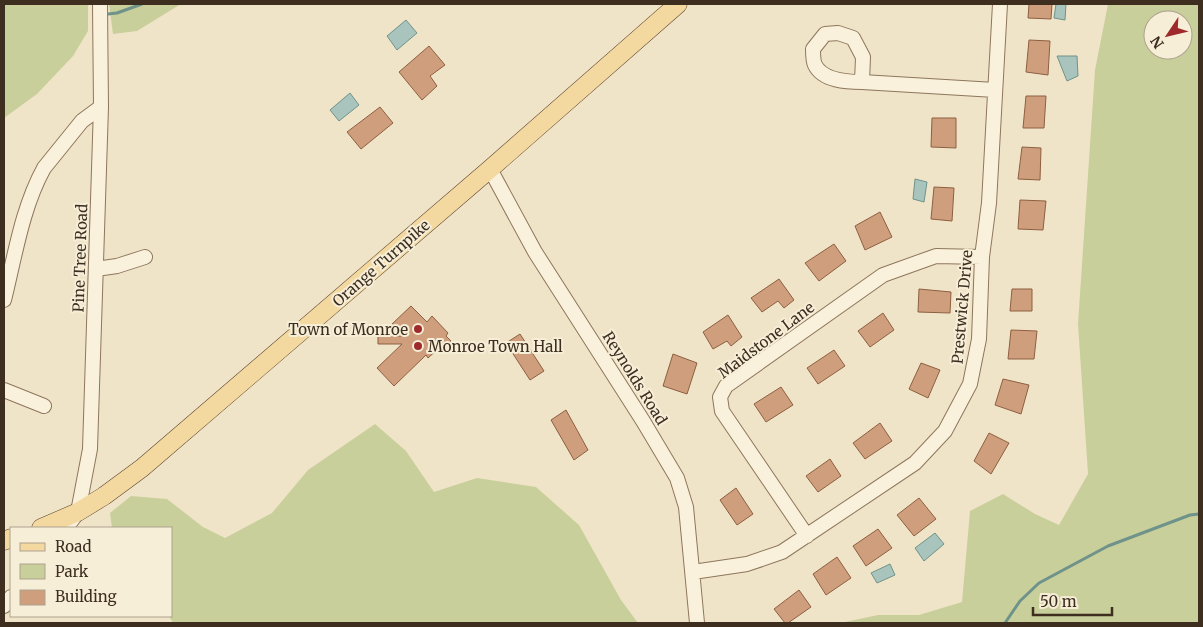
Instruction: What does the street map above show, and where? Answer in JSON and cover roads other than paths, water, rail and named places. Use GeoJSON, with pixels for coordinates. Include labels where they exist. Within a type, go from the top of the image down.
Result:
{"type":"FeatureCollection","features":[{"type":"Feature","properties":{"kind":"main road","name":"Orange Turnpike"},"geometry":{"type":"LineString","coordinates":[[43,527],[78,512],[104,496],[142,468],[490,169],[678,4]]}},
{"type":"Feature","properties":{"kind":"street","name":"Pine Tree Road"},"geometry":{"type":"LineString","coordinates":[[78,512],[90,449],[101,107],[100,4]]}},
{"type":"Feature","properties":{"kind":"street","name":"Prestwick Drive"},"geometry":{"type":"LineString","coordinates":[[693,572],[746,564],[782,552],[915,464],[945,431],[970,384],[978,339],[982,257],[989,203],[1000,4]]}},
{"type":"Feature","properties":{"kind":"street"},"geometry":{"type":"LineString","coordinates":[[862,82],[995,90]]}},
{"type":"Feature","properties":{"kind":"street"},"geometry":{"type":"LineString","coordinates":[[4,300],[27,206],[40,175],[82,121],[101,107]]}},
{"type":"Feature","properties":{"kind":"street","name":"Reynolds Road"},"geometry":{"type":"LineString","coordinates":[[490,169],[535,252],[644,421],[677,478],[686,507],[697,623]]}},
{"type":"Feature","properties":{"kind":"street","name":"Maidstone Lane"},"geometry":{"type":"LineString","coordinates":[[807,536],[722,411],[720,397],[726,386],[884,275],[936,256],[982,257]]}},
{"type":"Feature","properties":{"kind":"street"},"geometry":{"type":"LineString","coordinates":[[96,269],[117,266],[145,258]]}},
{"type":"Feature","properties":{"kind":"street"},"geometry":{"type":"LineString","coordinates":[[4,390],[44,406]]}},
{"type":"Feature","properties":{"kind":"street"},"geometry":{"type":"LineString","coordinates":[[67,527],[78,512]]}},
{"type":"Feature","properties":{"kind":"water"},"geometry":{"type":"Polygon","coordinates":[[[1056,4],[1066,4],[1065,20],[1054,18],[1056,4]]]}},
{"type":"Feature","properties":{"kind":"water"},"geometry":{"type":"Polygon","coordinates":[[[406,20],[417,33],[397,50],[387,36],[406,20]]]}},
{"type":"Feature","properties":{"kind":"water"},"geometry":{"type":"Polygon","coordinates":[[[1057,56],[1077,56],[1078,76],[1067,81],[1057,56]]]}},
{"type":"Feature","properties":{"kind":"water"},"geometry":{"type":"Polygon","coordinates":[[[350,93],[359,105],[339,121],[330,110],[350,93]]]}},
{"type":"Feature","properties":{"kind":"water"},"geometry":{"type":"Polygon","coordinates":[[[915,179],[927,182],[924,202],[913,199],[915,179]]]}},
{"type":"Feature","properties":{"kind":"water"},"geometry":{"type":"Polygon","coordinates":[[[935,533],[944,544],[924,561],[915,548],[935,533]]]}},
{"type":"Feature","properties":{"kind":"water"},"geometry":{"type":"Polygon","coordinates":[[[890,564],[895,575],[877,583],[871,573],[890,564]]]}},
{"type":"Feature","properties":{"kind":"waterway"},"geometry":{"type":"LineString","coordinates":[[108,14],[117,13],[142,4]]}},
{"type":"Feature","properties":{"kind":"waterway"},"geometry":{"type":"LineString","coordinates":[[1005,623],[1020,601],[1039,583],[1108,546],[1190,515],[1199,514]]}},
{"type":"Feature","properties":{"kind":"place","name":"Town of Monroe"},"geometry":{"type":"Point","coordinates":[418,329]}},
{"type":"Feature","properties":{"kind":"place","name":"Monroe Town Hall"},"geometry":{"type":"Point","coordinates":[418,346]}}]}
